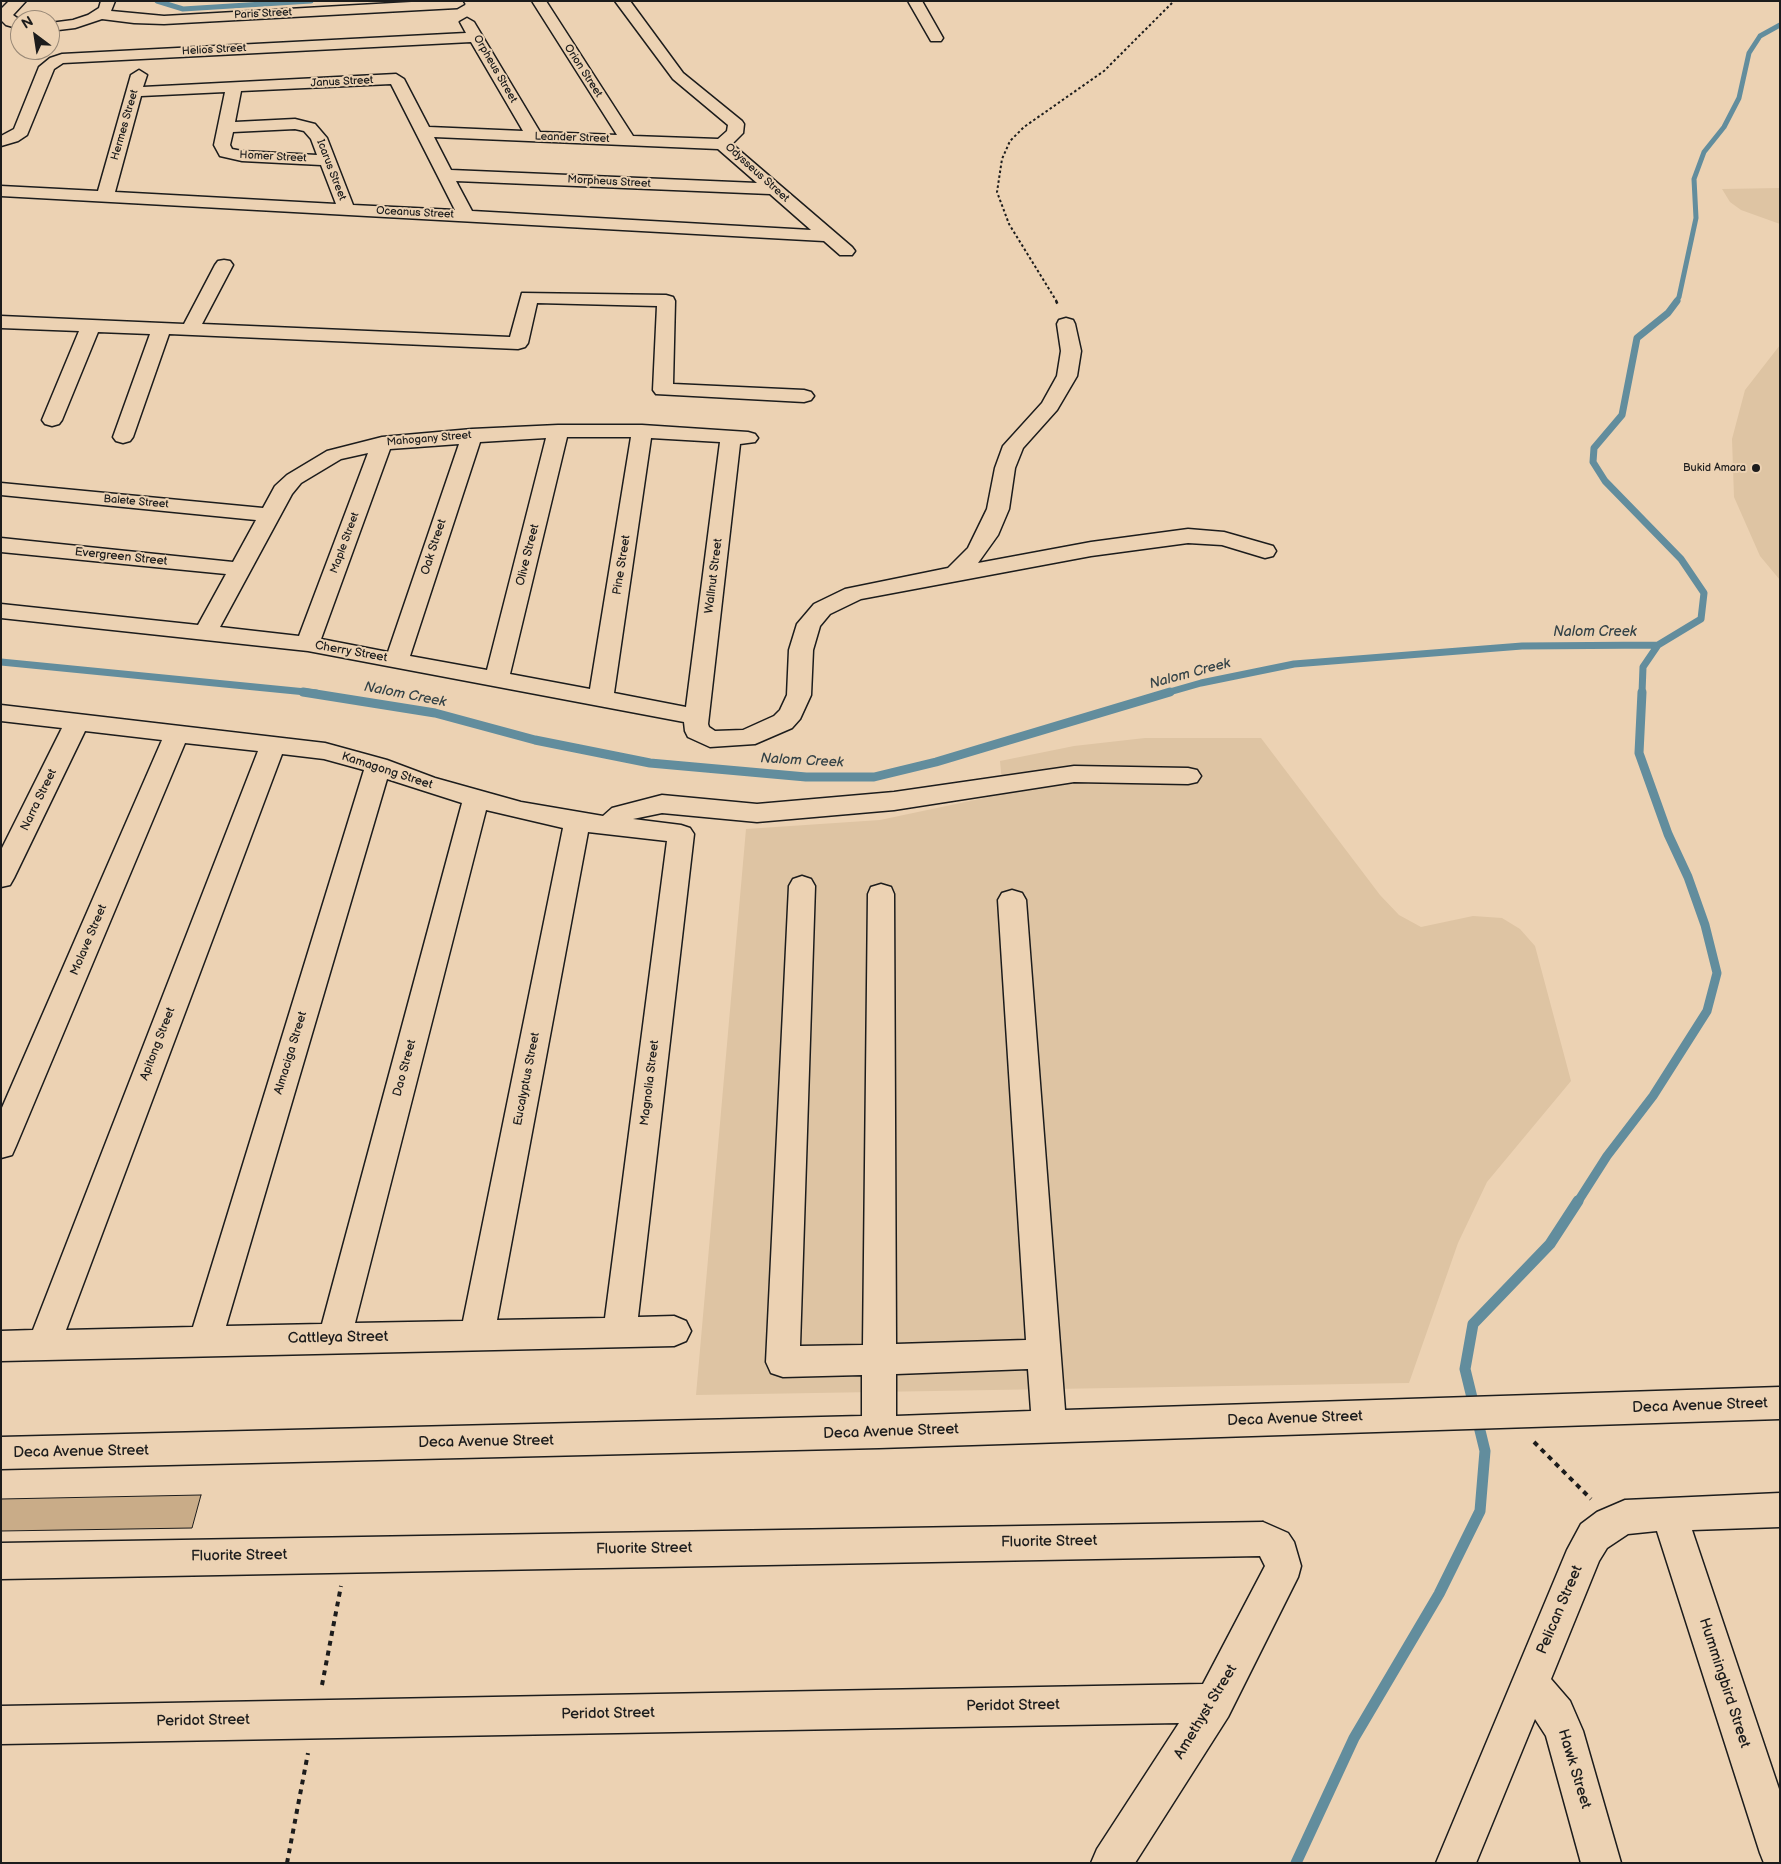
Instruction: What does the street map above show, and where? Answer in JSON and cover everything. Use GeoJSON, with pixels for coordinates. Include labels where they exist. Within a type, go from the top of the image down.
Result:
{"type":"FeatureCollection","features":[{"type":"Feature","properties":{"kind":"street"},"geometry":{"type":"LineString","coordinates":[[4,12],[19,1]]}},
{"type":"Feature","properties":{"kind":"street"},"geometry":{"type":"LineString","coordinates":[[60,26],[75,24],[100,14],[108,6],[108,1]]}},
{"type":"Feature","properties":{"kind":"street","name":"Orion Street"},"geometry":{"type":"LineString","coordinates":[[538,1],[628,140]]}},
{"type":"Feature","properties":{"kind":"street","name":"Odysseus Street"},"geometry":{"type":"LineString","coordinates":[[622,1],[678,76],[736,124],[735,133],[722,144],[846,251]]}},
{"type":"Feature","properties":{"kind":"street"},"geometry":{"type":"LineString","coordinates":[[915,1],[936,38]]}},
{"type":"Feature","properties":{"kind":"street","name":"Paris Street"},"geometry":{"type":"LineString","coordinates":[[100,14],[134,19],[164,20],[456,3]]}},
{"type":"Feature","properties":{"kind":"street","name":"Orpheus Street"},"geometry":{"type":"LineString","coordinates":[[456,3],[534,136]]}},
{"type":"Feature","properties":{"kind":"street","name":"Helios Street"},"geometry":{"type":"LineString","coordinates":[[1,141],[12,138],[21,132],[50,64],[72,58],[476,37]]}},
{"type":"Feature","properties":{"kind":"street","name":"Hermes Street"},"geometry":{"type":"LineString","coordinates":[[105,197],[144,54]]}},
{"type":"Feature","properties":{"kind":"street","name":"Janus Street"},"geometry":{"type":"LineString","coordinates":[[134,92],[396,79],[466,216]]}},
{"type":"Feature","properties":{"kind":"street","name":"Homer Street"},"geometry":{"type":"LineString","coordinates":[[234,87],[222,145],[226,152],[242,156],[327,160]]}},
{"type":"Feature","properties":{"kind":"street","name":"Icarus Street"},"geometry":{"type":"LineString","coordinates":[[226,127],[295,124],[309,127],[319,138],[346,210]]}},
{"type":"Feature","properties":{"kind":"street","name":"Leander Street"},"geometry":{"type":"LineString","coordinates":[[423,132],[722,144]]}},
{"type":"Feature","properties":{"kind":"street","name":"Morpheus Street"},"geometry":{"type":"LineString","coordinates":[[445,175],[774,189]]}},
{"type":"Feature","properties":{"kind":"street","name":"Oceanus Street"},"geometry":{"type":"LineString","coordinates":[[1,191],[829,236]]}},
{"type":"Feature","properties":{"kind":"street"},"geometry":{"type":"LineString","coordinates":[[192,328],[224,265]]}},
{"type":"Feature","properties":{"kind":"street"},"geometry":{"type":"LineString","coordinates":[[1,322],[192,328],[518,343],[529,297],[666,301],[663,390],[804,396]]}},
{"type":"Feature","properties":{"kind":"street"},"geometry":{"type":"LineString","coordinates":[[956,573],[976,552],[987,535],[998,509],[1005,468],[1014,446],[1050,406],[1067,376],[1071,351],[1066,324]]}},
{"type":"Feature","properties":{"kind":"street"},"geometry":{"type":"LineString","coordinates":[[52,420],[91,325]]}},
{"type":"Feature","properties":{"kind":"street"},"geometry":{"type":"LineString","coordinates":[[123,437],[162,327]]}},
{"type":"Feature","properties":{"kind":"street","name":"Mahogany Street"},"geometry":{"type":"LineString","coordinates":[[205,633],[283,491],[294,478],[334,455],[382,443],[558,430],[642,431],[740,437]]}},
{"type":"Feature","properties":{"kind":"street","name":"Olive Street"},"geometry":{"type":"LineString","coordinates":[[498,679],[558,430]]}},
{"type":"Feature","properties":{"kind":"street","name":"Pine Street"},"geometry":{"type":"LineString","coordinates":[[601,699],[642,431]]}},
{"type":"Feature","properties":{"kind":"street","name":"Oak Street"},"geometry":{"type":"LineString","coordinates":[[397,659],[472,435]]}},
{"type":"Feature","properties":{"kind":"street","name":"Wallnut Street"},"geometry":{"type":"LineString","coordinates":[[698,717],[740,437]]}},
{"type":"Feature","properties":{"kind":"street","name":"Maple Street"},"geometry":{"type":"LineString","coordinates":[[308,644],[382,443]]}},
{"type":"Feature","properties":{"kind":"street","name":"Balete Street"},"geometry":{"type":"LineString","coordinates":[[1,489],[270,515]]}},
{"type":"Feature","properties":{"kind":"street"},"geometry":{"type":"LineString","coordinates":[[698,717],[697,731],[710,739],[746,738],[783,722],[791,713],[800,695],[801,650],[809,624],[822,609],[853,594],[1091,549],[1188,536],[1224,539],[1265,551]]}},
{"type":"Feature","properties":{"kind":"street","name":"Evergreen Street"},"geometry":{"type":"LineString","coordinates":[[1,545],[240,568]]}},
{"type":"Feature","properties":{"kind":"street","name":"Cherry Street"},"geometry":{"type":"LineString","coordinates":[[1,611],[308,644],[397,659],[698,717]]}},
{"type":"Feature","properties":{"kind":"street","name":"Kamagong Street"},"geometry":{"type":"LineString","coordinates":[[1,713],[325,751],[378,766],[426,784],[577,822],[681,834]]}},
{"type":"Feature","properties":{"kind":"street","name":"Narra Street"},"geometry":{"type":"LineString","coordinates":[[1,878],[77,722]]}},
{"type":"Feature","properties":{"kind":"street","name":"Molave Street"},"geometry":{"type":"LineString","coordinates":[[1,1146],[177,733]]}},
{"type":"Feature","properties":{"kind":"street","name":"Apitong Street"},"geometry":{"type":"LineString","coordinates":[[44,1345],[273,744]]}},
{"type":"Feature","properties":{"kind":"street","name":"Almaciga Street"},"geometry":{"type":"LineString","coordinates":[[205,1341],[378,766]]}},
{"type":"Feature","properties":{"kind":"street"},"geometry":{"type":"LineString","coordinates":[[608,826],[621,814],[662,804],[767,812],[894,801],[1074,774],[1188,776]]}},
{"type":"Feature","properties":{"kind":"street","name":"Dao Street"},"geometry":{"type":"LineString","coordinates":[[335,1338],[476,798]]}},
{"type":"Feature","properties":{"kind":"street","name":"Eucalyptus Street"},"geometry":{"type":"LineString","coordinates":[[476,1336],[577,822]]}},
{"type":"Feature","properties":{"kind":"street","name":"Magnolia Street"},"geometry":{"type":"LineString","coordinates":[[620,1332],[681,834]]}},
{"type":"Feature","properties":{"kind":"street"},"geometry":{"type":"LineString","coordinates":[[802,886],[783,1362],[1044,1354]]}},
{"type":"Feature","properties":{"kind":"street"},"geometry":{"type":"LineString","coordinates":[[879,1432],[880,894]]}},
{"type":"Feature","properties":{"kind":"street"},"geometry":{"type":"LineString","coordinates":[[1012,900],[1049,1427]]}},
{"type":"Feature","properties":{"kind":"street","name":"Cattleya Street"},"geometry":{"type":"LineString","coordinates":[[1,1346],[674,1331]]}},
{"type":"Feature","properties":{"kind":"street","name":"Deca Avenue Street"},"geometry":{"type":"LineString","coordinates":[[1,1453],[879,1432],[1780,1403]]}},
{"type":"Feature","properties":{"kind":"street","name":"Pelican Street"},"geometry":{"type":"LineString","coordinates":[[1456,1863],[1585,1550],[1594,1536],[1610,1524],[1625,1517],[1780,1510]]}},
{"type":"Feature","properties":{"kind":"street","name":"Hummingbird Street"},"geometry":{"type":"LineString","coordinates":[[1668,1514],[1780,1853]]}},
{"type":"Feature","properties":{"kind":"street","name":"Fluorite Street"},"geometry":{"type":"LineString","coordinates":[[1,1560],[1263,1539],[1275,1545],[1281,1554]]}},
{"type":"Feature","properties":{"kind":"street","name":"Amethyst Street"},"geometry":{"type":"LineString","coordinates":[[1111,1863],[1214,1702],[1280,1577],[1283,1566],[1281,1554]]}},
{"type":"Feature","properties":{"kind":"street","name":"Hawk Street"},"geometry":{"type":"LineString","coordinates":[[1530,1683],[1556,1715],[1564,1731],[1601,1863]]}},
{"type":"Feature","properties":{"kind":"street","name":"Peridot Street"},"geometry":{"type":"LineString","coordinates":[[1,1724],[1214,1702]]}},
{"type":"Feature","properties":{"kind":"path"},"geometry":{"type":"LineString","coordinates":[[1066,324],[1053,293],[1024,253],[1009,224],[997,192],[1002,159],[1010,141],[1024,127],[1104,71],[1174,1]]}},
{"type":"Feature","properties":{"kind":"path"},"geometry":{"type":"LineString","coordinates":[[1512,1412],[1536,1444],[1582,1488],[1610,1524]]}},
{"type":"Feature","properties":{"kind":"shaded area"},"geometry":{"type":"Polygon","coordinates":[[[1780,188],[1780,224],[1741,210],[1730,202],[1722,189],[1780,188]]]}},
{"type":"Feature","properties":{"kind":"shaded area","name":"Bukid Amara"},"geometry":{"type":"Polygon","coordinates":[[[1780,345],[1780,580],[1760,556],[1734,497],[1732,439],[1745,390],[1780,345]]]}},
{"type":"Feature","properties":{"kind":"shaded area"},"geometry":{"type":"Polygon","coordinates":[[[1145,738],[1261,738],[1380,895],[1399,915],[1421,927],[1473,916],[1502,918],[1520,929],[1535,946],[1571,1081],[1487,1182],[1458,1243],[1409,1383],[696,1395],[746,829],[880,820],[1003,794],[1000,761],[1074,746],[1145,738]]]}},
{"type":"Feature","properties":{"kind":"building"},"geometry":{"type":"Polygon","coordinates":[[[201,1495],[192,1528],[1,1531],[1,1499],[201,1495]]]}},
{"type":"Feature","properties":{"kind":"waterway"},"geometry":{"type":"LineString","coordinates":[[157,1],[183,9],[311,1]]}},
{"type":"Feature","properties":{"kind":"waterway","name":"Nalom Creek"},"geometry":{"type":"LineString","coordinates":[[1676,302],[1679,297],[1696,218],[1694,179],[1704,152],[1724,127],[1739,98],[1749,53],[1760,36],[1780,25]]}},
{"type":"Feature","properties":{"kind":"waterway","name":"Nalom Creek"},"geometry":{"type":"LineString","coordinates":[[1658,645],[1701,619],[1704,593],[1681,559],[1605,481],[1593,462],[1594,448],[1622,415],[1637,338],[1668,313],[1677,301]]}},
{"type":"Feature","properties":{"kind":"waterway","name":"Nalom Creek"},"geometry":{"type":"LineString","coordinates":[[1166,693],[1201,683],[1294,664],[1522,646],[1658,645]]}},
{"type":"Feature","properties":{"kind":"waterway"},"geometry":{"type":"LineString","coordinates":[[1642,693],[1643,667],[1658,645]]}},
{"type":"Feature","properties":{"kind":"waterway","name":"Nalom Creek"},"geometry":{"type":"LineString","coordinates":[[1,662],[316,693]]}},
{"type":"Feature","properties":{"kind":"waterway","name":"Nalom Creek"},"geometry":{"type":"LineString","coordinates":[[303,692],[435,713],[535,740],[650,763],[806,777],[874,777],[936,762],[1170,692]]}},
{"type":"Feature","properties":{"kind":"waterway"},"geometry":{"type":"LineString","coordinates":[[1577,1203],[1607,1156],[1653,1096],[1707,1011],[1717,973],[1705,925],[1688,877],[1668,834],[1639,753],[1642,692]]}},
{"type":"Feature","properties":{"kind":"waterway"},"geometry":{"type":"LineString","coordinates":[[1296,1863],[1354,1738],[1439,1594],[1480,1511],[1485,1451],[1465,1369],[1473,1324],[1550,1244],[1578,1201]]}},
{"type":"Feature","properties":{"kind":"place","name":"Bukid Amara"},"geometry":{"type":"Point","coordinates":[1756,468]}}]}
